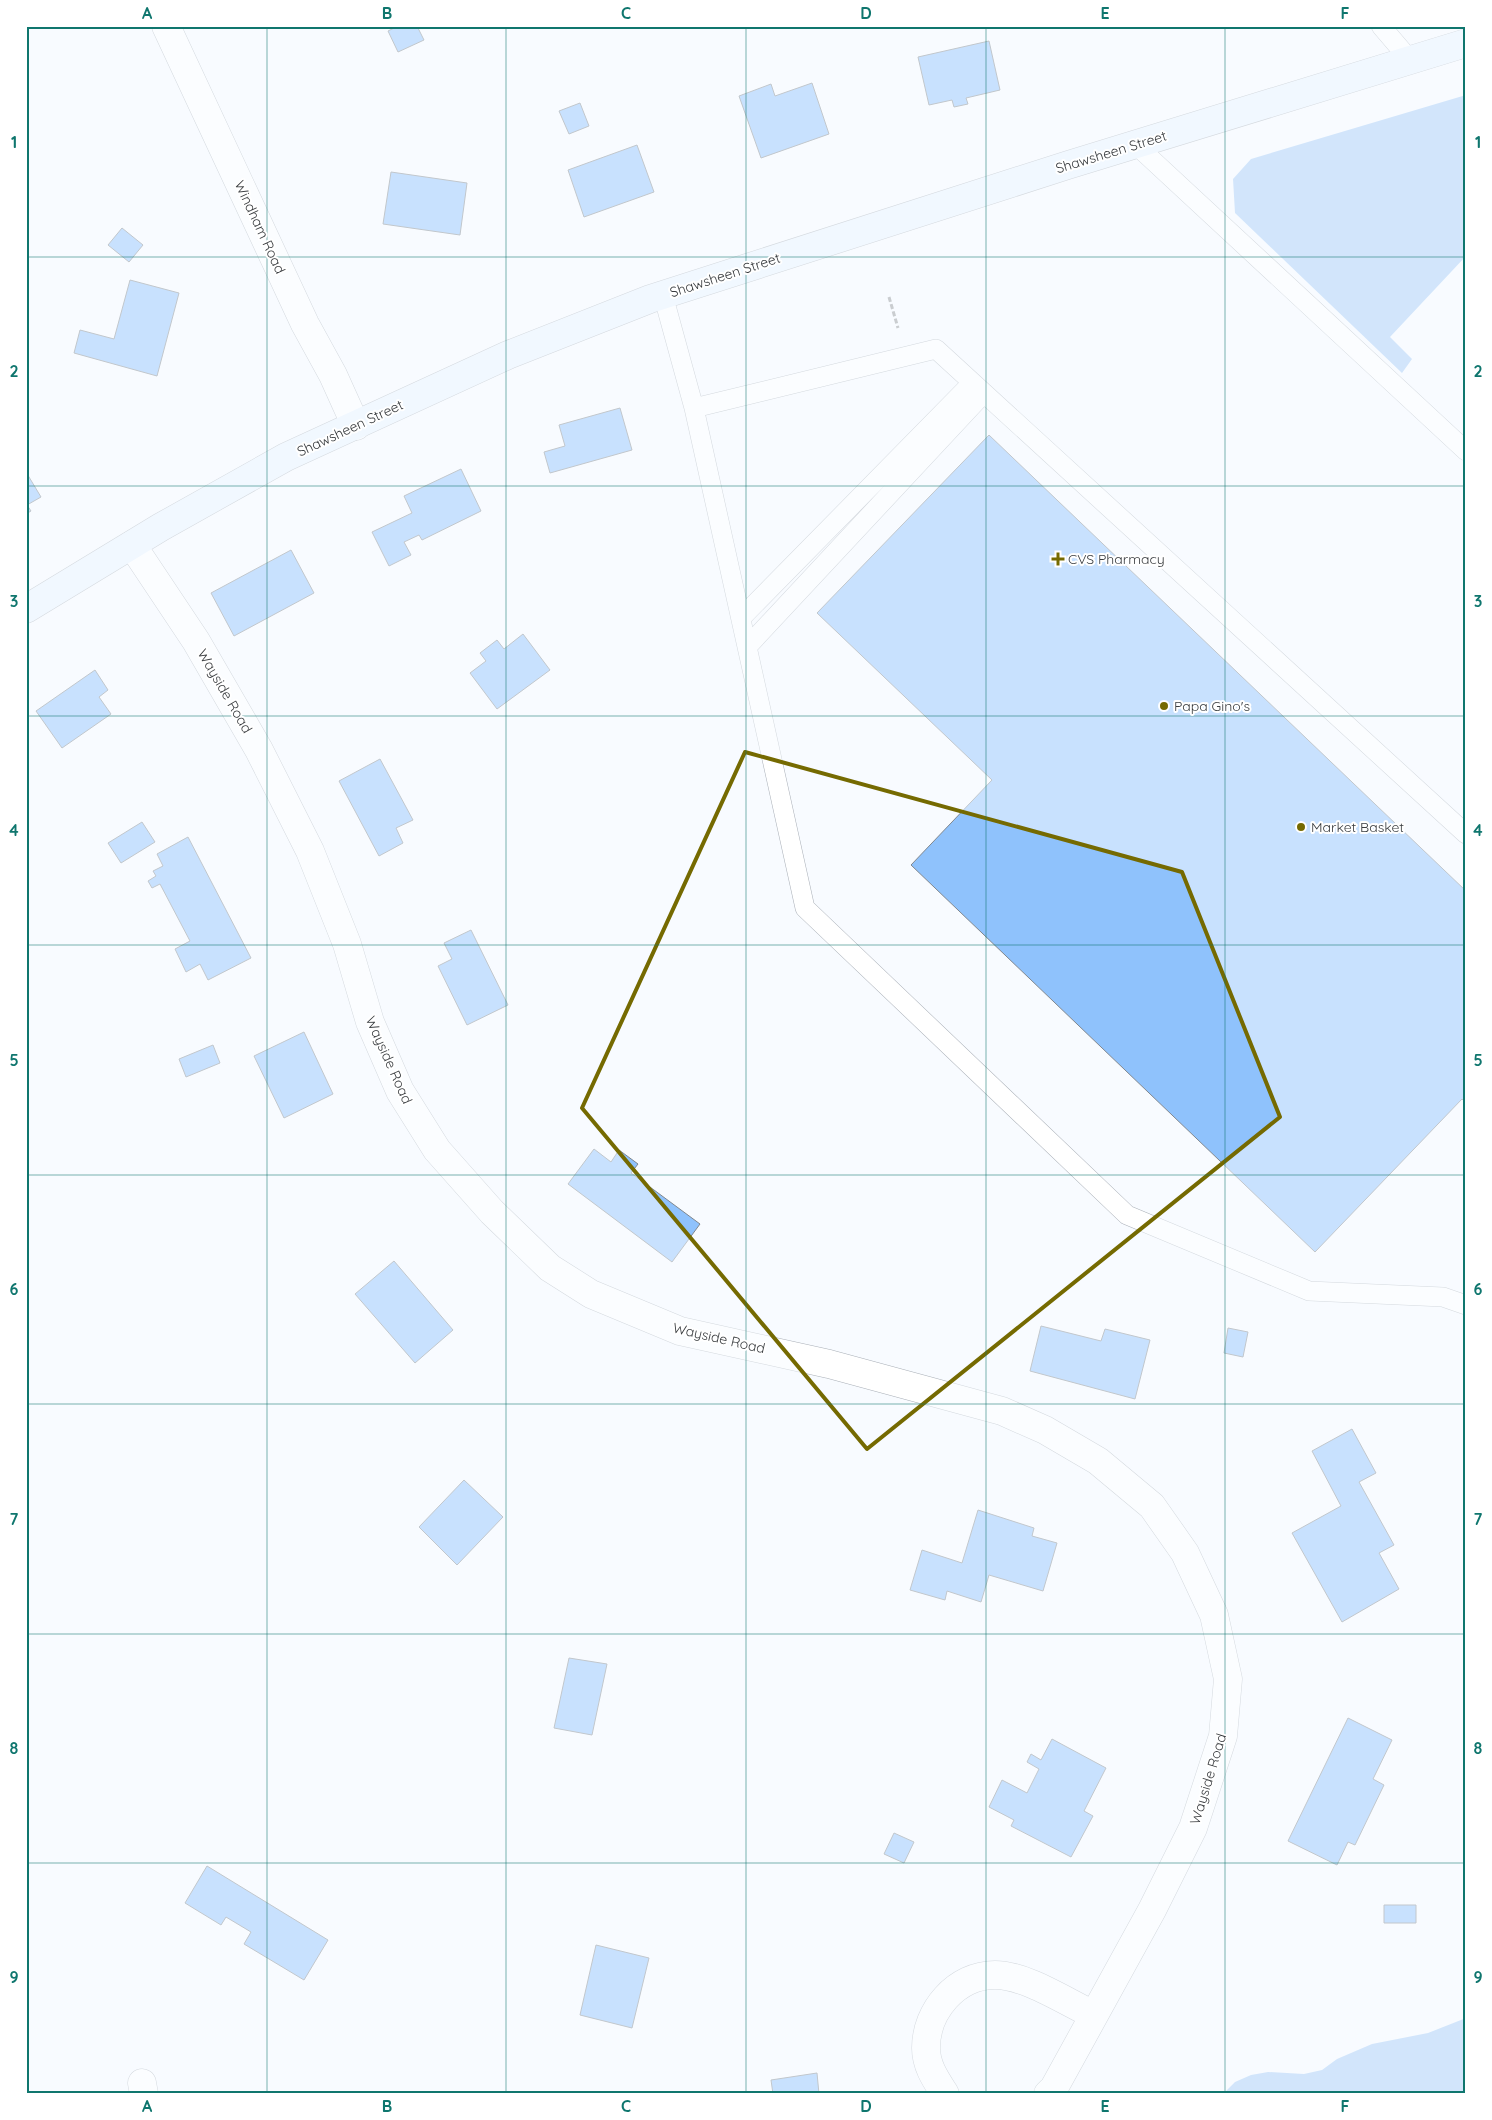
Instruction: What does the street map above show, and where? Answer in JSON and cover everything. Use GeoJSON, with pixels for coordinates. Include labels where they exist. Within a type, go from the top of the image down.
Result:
{"type":"FeatureCollection","features":[{"type":"Feature","properties":{"kind":"main road","name":"Shawsheen Street"},"geometry":{"type":"LineString","coordinates":[[26,609],[132,545],[286,457],[508,355],[663,295],[1135,144],[1466,43]]}},
{"type":"Feature","properties":{"kind":"street","name":"Windham Road"},"geometry":{"type":"LineString","coordinates":[[166,26],[305,324],[333,375],[356,426]]}},
{"type":"Feature","properties":{"kind":"street","name":"Wayside Road"},"geometry":{"type":"LineString","coordinates":[[132,545],[201,650],[259,750],[310,851],[347,944],[370,1022],[400,1091],[437,1150],[492,1212],[550,1268],[591,1294],[680,1331],[829,1364],[1002,1411],[1045,1430],[1098,1461],[1152,1506],[1185,1553],[1214,1615],[1228,1679],[1223,1736],[1193,1828],[1152,1910],[1054,2088],[1048,2094]]}},
{"type":"Feature","properties":{"kind":"street"},"geometry":{"type":"LineString","coordinates":[[945,2094],[932,2074],[926,2050],[929,2026],[938,2006],[954,1990],[973,1979],[994,1975],[1014,1978],[1094,2015]]}},
{"type":"Feature","properties":{"kind":"lane"},"geometry":{"type":"LineString","coordinates":[[1381,26],[1410,60]]}},
{"type":"Feature","properties":{"kind":"lane"},"geometry":{"type":"LineString","coordinates":[[1135,144],[1466,451]]}},
{"type":"Feature","properties":{"kind":"lane"},"geometry":{"type":"LineString","coordinates":[[663,295],[694,408],[805,908],[1127,1215],[1309,1291],[1443,1298],[1466,1305]]}},
{"type":"Feature","properties":{"kind":"lane"},"geometry":{"type":"LineString","coordinates":[[694,408],[936,349],[1466,834]]}},
{"type":"Feature","properties":{"kind":"lane"},"geometry":{"type":"LineString","coordinates":[[741,618],[978,388]]}},
{"type":"Feature","properties":{"kind":"lane"},"geometry":{"type":"LineString","coordinates":[[747,647],[978,388]]}},
{"type":"Feature","properties":{"kind":"path"},"geometry":{"type":"LineString","coordinates":[[889,297],[899,330]]}},
{"type":"Feature","properties":{"kind":"highlighted area"},"geometry":{"type":"Polygon","coordinates":[[[745,752],[1182,872],[1280,1117],[867,1449],[582,1108],[745,752]]]}},
{"type":"Feature","properties":{"kind":"shaded area"},"geometry":{"type":"Polygon","coordinates":[[[1466,95],[1466,256],[1390,337],[1412,359],[1402,373],[1235,213],[1233,179],[1251,159],[1466,95]]]}},
{"type":"Feature","properties":{"kind":"shaded area"},"geometry":{"type":"Polygon","coordinates":[[[1466,2018],[1466,2094],[1223,2094],[1235,2082],[1251,2075],[1268,2072],[1304,2074],[1322,2070],[1337,2059],[1372,2044],[1428,2033],[1466,2018]]]}},
{"type":"Feature","properties":{"kind":"building"},"geometry":{"type":"Polygon","coordinates":[[[398,26],[417,26],[424,40],[398,52],[388,31],[398,26]]]}},
{"type":"Feature","properties":{"kind":"building"},"geometry":{"type":"Polygon","coordinates":[[[989,41],[1000,90],[966,98],[968,104],[954,107],[952,100],[929,105],[918,57],[989,41]]]}},
{"type":"Feature","properties":{"kind":"building"},"geometry":{"type":"Polygon","coordinates":[[[812,83],[829,134],[761,158],[739,96],[771,84],[775,96],[812,83]]]}},
{"type":"Feature","properties":{"kind":"building"},"geometry":{"type":"Polygon","coordinates":[[[580,103],[589,126],[569,134],[559,111],[580,103]]]}},
{"type":"Feature","properties":{"kind":"building"},"geometry":{"type":"Polygon","coordinates":[[[637,145],[654,192],[584,217],[568,170],[637,145]]]}},
{"type":"Feature","properties":{"kind":"building"},"geometry":{"type":"Polygon","coordinates":[[[391,172],[467,183],[460,235],[383,224],[391,172]]]}},
{"type":"Feature","properties":{"kind":"building"},"geometry":{"type":"Polygon","coordinates":[[[122,228],[143,245],[129,262],[108,245],[122,228]]]}},
{"type":"Feature","properties":{"kind":"building"},"geometry":{"type":"Polygon","coordinates":[[[130,280],[179,293],[157,376],[74,353],[80,330],[114,339],[130,280]]]}},
{"type":"Feature","properties":{"kind":"building"},"geometry":{"type":"Polygon","coordinates":[[[620,408],[632,450],[550,473],[544,452],[565,446],[559,425],[620,408]]]}},
{"type":"Feature","properties":{"kind":"building"},"geometry":{"type":"Polygon","coordinates":[[[989,435],[1466,891],[1466,1103],[1462,1099],[1315,1252],[911,865],[992,780],[817,613],[989,435]]]}},
{"type":"Feature","properties":{"kind":"building"},"geometry":{"type":"Polygon","coordinates":[[[461,469],[481,511],[422,540],[419,535],[404,542],[411,555],[389,566],[372,532],[412,513],[404,496],[461,469]]]}},
{"type":"Feature","properties":{"kind":"building"},"geometry":{"type":"Polygon","coordinates":[[[26,472],[41,497],[27,505],[31,511],[26,514],[26,472]]]}},
{"type":"Feature","properties":{"kind":"building"},"geometry":{"type":"Polygon","coordinates":[[[291,550],[314,593],[234,636],[211,593],[291,550]]]}},
{"type":"Feature","properties":{"kind":"building"},"geometry":{"type":"Polygon","coordinates":[[[523,634],[550,670],[497,709],[470,673],[486,661],[480,653],[497,640],[504,649],[523,634]]]}},
{"type":"Feature","properties":{"kind":"building"},"geometry":{"type":"Polygon","coordinates":[[[95,670],[108,690],[99,697],[111,714],[62,748],[36,711],[95,670]]]}},
{"type":"Feature","properties":{"kind":"building"},"geometry":{"type":"Polygon","coordinates":[[[380,759],[413,820],[396,828],[403,843],[379,856],[339,781],[380,759]]]}},
{"type":"Feature","properties":{"kind":"building"},"geometry":{"type":"Polygon","coordinates":[[[142,822],[155,842],[121,863],[108,843],[142,822]]]}},
{"type":"Feature","properties":{"kind":"building"},"geometry":{"type":"Polygon","coordinates":[[[188,837],[251,958],[208,980],[200,964],[186,972],[175,949],[190,941],[160,884],[152,888],[148,881],[156,876],[153,871],[163,866],[157,854],[188,837]]]}},
{"type":"Feature","properties":{"kind":"building"},"geometry":{"type":"Polygon","coordinates":[[[471,930],[508,1005],[467,1025],[438,966],[452,959],[444,943],[471,930]]]}},
{"type":"Feature","properties":{"kind":"building"},"geometry":{"type":"Polygon","coordinates":[[[304,1032],[333,1094],[284,1118],[254,1056],[304,1032]]]}},
{"type":"Feature","properties":{"kind":"building"},"geometry":{"type":"Polygon","coordinates":[[[213,1045],[220,1063],[186,1077],[179,1059],[213,1045]]]}},
{"type":"Feature","properties":{"kind":"building"},"geometry":{"type":"Polygon","coordinates":[[[594,1149],[611,1162],[619,1150],[638,1164],[631,1173],[700,1224],[672,1262],[568,1184],[594,1149]]]}},
{"type":"Feature","properties":{"kind":"building"},"geometry":{"type":"Polygon","coordinates":[[[394,1261],[453,1330],[415,1363],[355,1294],[394,1261]]]}},
{"type":"Feature","properties":{"kind":"building"},"geometry":{"type":"Polygon","coordinates":[[[1041,1326],[1101,1341],[1105,1329],[1150,1340],[1135,1399],[1030,1371],[1041,1326]]]}},
{"type":"Feature","properties":{"kind":"building"},"geometry":{"type":"Polygon","coordinates":[[[1228,1328],[1248,1332],[1243,1357],[1224,1353],[1228,1328]]]}},
{"type":"Feature","properties":{"kind":"building"},"geometry":{"type":"Polygon","coordinates":[[[1352,1429],[1376,1473],[1359,1482],[1394,1545],[1379,1553],[1399,1589],[1342,1622],[1292,1533],[1341,1506],[1312,1451],[1352,1429]]]}},
{"type":"Feature","properties":{"kind":"building"},"geometry":{"type":"Polygon","coordinates":[[[464,1480],[503,1517],[457,1565],[419,1527],[464,1480]]]}},
{"type":"Feature","properties":{"kind":"building"},"geometry":{"type":"Polygon","coordinates":[[[978,1510],[1034,1528],[1032,1536],[1057,1543],[1043,1591],[989,1575],[981,1602],[947,1591],[945,1600],[910,1590],[922,1550],[962,1563],[978,1510]]]}},
{"type":"Feature","properties":{"kind":"building"},"geometry":{"type":"Polygon","coordinates":[[[569,1658],[607,1664],[592,1735],[554,1728],[569,1658]]]}},
{"type":"Feature","properties":{"kind":"building"},"geometry":{"type":"Polygon","coordinates":[[[1348,1718],[1392,1740],[1373,1779],[1384,1785],[1355,1845],[1348,1842],[1337,1865],[1288,1841],[1348,1718]]]}},
{"type":"Feature","properties":{"kind":"building"},"geometry":{"type":"Polygon","coordinates":[[[1052,1739],[1106,1768],[1084,1811],[1093,1816],[1071,1857],[1011,1826],[1014,1820],[989,1807],[1002,1780],[1027,1793],[1039,1769],[1027,1762],[1031,1754],[1041,1760],[1052,1739]]]}},
{"type":"Feature","properties":{"kind":"building"},"geometry":{"type":"Polygon","coordinates":[[[894,1833],[914,1842],[904,1863],[884,1854],[894,1833]]]}},
{"type":"Feature","properties":{"kind":"building"},"geometry":{"type":"Polygon","coordinates":[[[207,1866],[328,1940],[304,1980],[244,1944],[251,1932],[226,1917],[221,1925],[185,1903],[207,1866]]]}},
{"type":"Feature","properties":{"kind":"building"},"geometry":{"type":"Polygon","coordinates":[[[1384,1905],[1416,1905],[1416,1923],[1384,1923],[1384,1905]]]}},
{"type":"Feature","properties":{"kind":"building"},"geometry":{"type":"Polygon","coordinates":[[[596,1945],[649,1958],[632,2028],[580,2015],[596,1945]]]}},
{"type":"Feature","properties":{"kind":"building"},"geometry":{"type":"Polygon","coordinates":[[[817,2073],[819,2094],[773,2094],[771,2080],[817,2073]]]}},
{"type":"Feature","properties":{"kind":"place","name":"CVS Pharmacy"},"geometry":{"type":"Point","coordinates":[1058,559]}},
{"type":"Feature","properties":{"kind":"place","name":"Papa Gino's"},"geometry":{"type":"Point","coordinates":[1164,706]}},
{"type":"Feature","properties":{"kind":"place","name":"Market Basket"},"geometry":{"type":"Point","coordinates":[1301,827]}}]}
